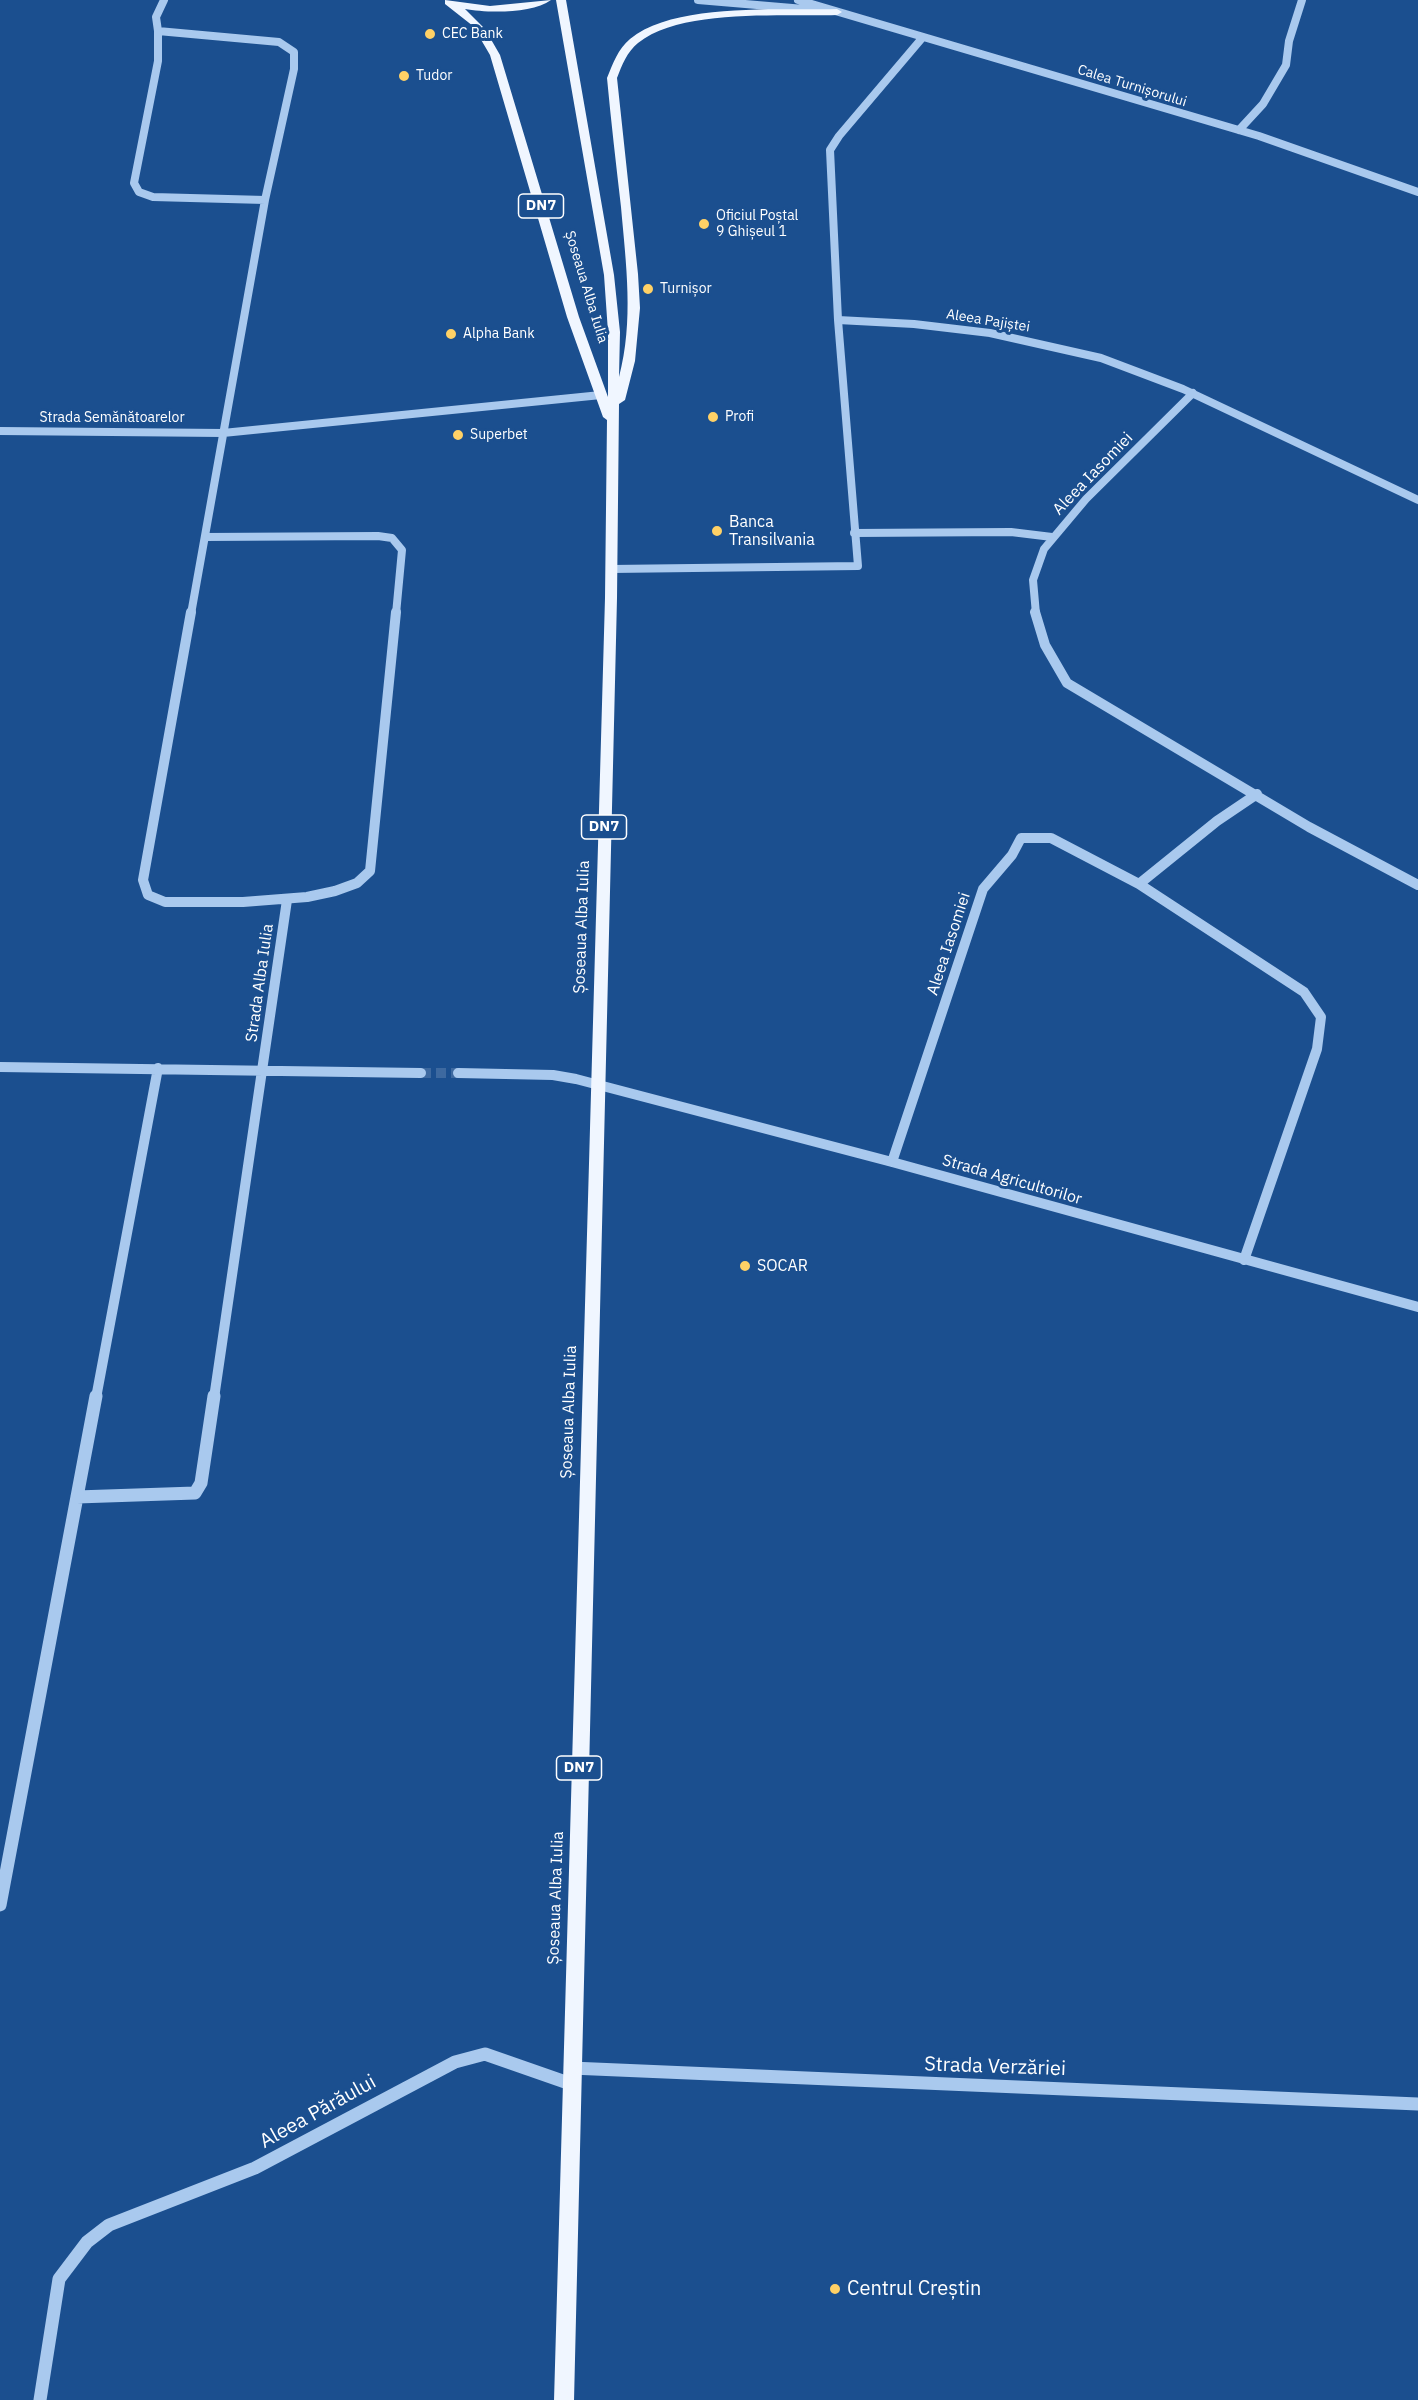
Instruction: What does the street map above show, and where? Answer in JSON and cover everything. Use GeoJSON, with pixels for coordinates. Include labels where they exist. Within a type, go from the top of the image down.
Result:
{"type":"FeatureCollection","features":[{"type":"Feature","properties":{"kind":"main road","name":"Șoseaua Alba Iulia"},"geometry":{"type":"LineString","coordinates":[[446,1],[486,9],[525,6],[546,0]]}},
{"type":"Feature","properties":{"kind":"main road","name":"Șoseaua Alba Iulia"},"geometry":{"type":"LineString","coordinates":[[561,0],[609,274],[614,332],[611,569],[564,2400]]}},
{"type":"Feature","properties":{"kind":"main road","name":"Șoseaua Alba Iulia"},"geometry":{"type":"LineString","coordinates":[[446,1],[474,19],[495,54],[573,317],[612,426]]}},
{"type":"Feature","properties":{"kind":"main road"},"geometry":{"type":"LineString","coordinates":[[612,426],[629,361],[634,308],[633,274],[612,78],[615,63],[625,49],[639,38],[661,26],[694,18],[837,12]]}},
{"type":"Feature","properties":{"kind":"street"},"geometry":{"type":"LineString","coordinates":[[164,0],[156,17],[158,61],[134,183],[139,192],[153,196],[266,200]]}},
{"type":"Feature","properties":{"kind":"street","name":"Calea Turnișorului"},"geometry":{"type":"LineString","coordinates":[[698,0],[837,12]]}},
{"type":"Feature","properties":{"kind":"street","name":"Calea Turnișorului"},"geometry":{"type":"LineString","coordinates":[[798,0],[1239,130],[1418,192]]}},
{"type":"Feature","properties":{"kind":"street"},"geometry":{"type":"LineString","coordinates":[[1239,130],[1263,104],[1286,65],[1289,41],[1302,0]]}},
{"type":"Feature","properties":{"kind":"street"},"geometry":{"type":"LineString","coordinates":[[158,31],[279,42],[294,52],[294,69],[266,200],[224,433],[205,537],[143,880],[148,895],[165,902],[287,900],[353,886],[365,880],[370,871],[402,550],[392,538],[378,537],[205,537]]}},
{"type":"Feature","properties":{"kind":"street"},"geometry":{"type":"LineString","coordinates":[[611,569],[858,566],[838,320],[830,150],[839,136],[908,57],[922,36]]}},
{"type":"Feature","properties":{"kind":"street","name":"Aleea Pajiștei"},"geometry":{"type":"LineString","coordinates":[[838,320],[955,328],[1006,336],[1076,352],[1127,367],[1193,393],[1418,500]]}},
{"type":"Feature","properties":{"kind":"street","name":"Aleea Iasomiei"},"geometry":{"type":"LineString","coordinates":[[1193,393],[1086,499],[1044,549],[1033,580],[1035,611],[1045,645],[1067,683],[1309,826],[1418,885]]}},
{"type":"Feature","properties":{"kind":"street","name":"Strada Semănătoarelor"},"geometry":{"type":"LineString","coordinates":[[0,431],[224,433],[601,395]]}},
{"type":"Feature","properties":{"kind":"street"},"geometry":{"type":"LineString","coordinates":[[854,533],[1011,532],[1053,537]]}},
{"type":"Feature","properties":{"kind":"street"},"geometry":{"type":"LineString","coordinates":[[1244,1260],[1317,1049],[1321,1017],[1304,992],[1138,884],[1217,821],[1257,794]]}},
{"type":"Feature","properties":{"kind":"street","name":"Aleea Iasomiei"},"geometry":{"type":"LineString","coordinates":[[892,1162],[983,889],[1012,855],[1021,838],[1051,838],[1138,884]]}},
{"type":"Feature","properties":{"kind":"street","name":"Strada Alba Iulia"},"geometry":{"type":"LineString","coordinates":[[77,1497],[195,1493],[201,1483],[264,1069],[287,900]]}},
{"type":"Feature","properties":{"kind":"street"},"geometry":{"type":"LineString","coordinates":[[0,1067],[421,1073]]}},
{"type":"Feature","properties":{"kind":"street"},"geometry":{"type":"LineString","coordinates":[[0,1905],[158,1068]]}},
{"type":"Feature","properties":{"kind":"street","name":"Strada Agricultorilor"},"geometry":{"type":"LineString","coordinates":[[458,1073],[553,1076],[597,1085],[892,1162],[1418,1307]]}},
{"type":"Feature","properties":{"kind":"street","name":"Aleea Părăului"},"geometry":{"type":"LineString","coordinates":[[40,2400],[59,2279],[87,2242],[109,2225],[255,2168],[455,2062],[485,2054],[571,2076]]}},
{"type":"Feature","properties":{"kind":"street","name":"Strada Verzăriei"},"geometry":{"type":"LineString","coordinates":[[571,2076],[1418,2104]]}},
{"type":"Feature","properties":{"kind":"tunnel"},"geometry":{"type":"LineString","coordinates":[[421,1073],[458,1073]]}},
{"type":"Feature","properties":{"kind":"place","name":"CEC Bank"},"geometry":{"type":"Point","coordinates":[430,34]}},
{"type":"Feature","properties":{"kind":"place","name":"Tudor"},"geometry":{"type":"Point","coordinates":[404,76]}},
{"type":"Feature","properties":{"kind":"place","name":"Oficiul Poștal 9 Ghișeul 1"},"geometry":{"type":"Point","coordinates":[704,224]}},
{"type":"Feature","properties":{"kind":"place","name":"Turnișor"},"geometry":{"type":"Point","coordinates":[648,289]}},
{"type":"Feature","properties":{"kind":"place","name":"Alpha Bank"},"geometry":{"type":"Point","coordinates":[451,334]}},
{"type":"Feature","properties":{"kind":"place","name":"Profi"},"geometry":{"type":"Point","coordinates":[713,417]}},
{"type":"Feature","properties":{"kind":"place","name":"Superbet"},"geometry":{"type":"Point","coordinates":[458,435]}},
{"type":"Feature","properties":{"kind":"place","name":"Banca Transilvania"},"geometry":{"type":"Point","coordinates":[717,531]}},
{"type":"Feature","properties":{"kind":"place","name":"SOCAR"},"geometry":{"type":"Point","coordinates":[745,1266]}},
{"type":"Feature","properties":{"kind":"place","name":"Centrul Creștin"},"geometry":{"type":"Point","coordinates":[835,2289]}}]}
